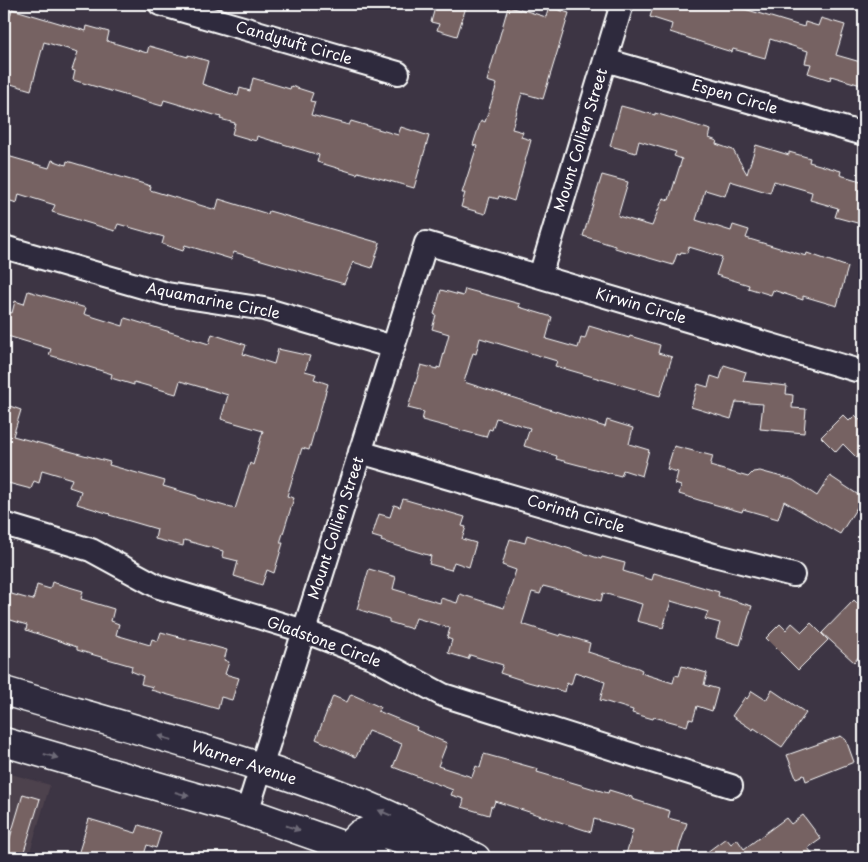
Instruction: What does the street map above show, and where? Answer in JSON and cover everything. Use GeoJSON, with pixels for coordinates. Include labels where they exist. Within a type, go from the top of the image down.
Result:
{"type":"FeatureCollection","features":[{"type":"Feature","properties":{"kind":"main road","name":"Warner Avenue"},"geometry":{"type":"LineString","coordinates":[[4,692],[261,766],[350,798],[403,821],[476,858]]}},
{"type":"Feature","properties":{"kind":"main road"},"geometry":{"type":"LineString","coordinates":[[4,742],[247,812],[373,858]]}},
{"type":"Feature","properties":{"kind":"main road"},"geometry":{"type":"LineString","coordinates":[[347,847],[360,834],[371,830],[469,858]]}},
{"type":"Feature","properties":{"kind":"street","name":"Candytuft Circle"},"geometry":{"type":"LineString","coordinates":[[160,4],[398,73]]}},
{"type":"Feature","properties":{"kind":"street","name":"Mount Collien Street"},"geometry":{"type":"LineString","coordinates":[[540,276],[622,4]]}},
{"type":"Feature","properties":{"kind":"street","name":"Espen Circle"},"geometry":{"type":"LineString","coordinates":[[605,60],[864,134]]}},
{"type":"Feature","properties":{"kind":"street","name":"Mount Collien Street"},"geometry":{"type":"LineString","coordinates":[[247,812],[426,243]]}},
{"type":"Feature","properties":{"kind":"street","name":"Kirwin Circle"},"geometry":{"type":"LineString","coordinates":[[426,243],[856,370]]}},
{"type":"Feature","properties":{"kind":"street","name":"Aquamarine Circle"},"geometry":{"type":"LineString","coordinates":[[4,247],[167,294],[264,308],[393,347]]}},
{"type":"Feature","properties":{"kind":"street","name":"Corinth Circle"},"geometry":{"type":"LineString","coordinates":[[360,452],[706,552],[793,575]]}},
{"type":"Feature","properties":{"kind":"street","name":"Gladstone Circle"},"geometry":{"type":"LineString","coordinates":[[4,524],[91,550],[159,586],[304,631],[372,657],[443,696],[731,786]]}},
{"type":"Feature","properties":{"kind":"shaded area"},"geometry":{"type":"Polygon","coordinates":[[[4,772],[50,785],[28,858],[4,858],[4,772]]]}},
{"type":"Feature","properties":{"kind":"building"},"geometry":{"type":"Polygon","coordinates":[[[436,4],[467,4],[457,36],[437,30],[439,24],[431,22],[436,4]]]}},
{"type":"Feature","properties":{"kind":"building"},"geometry":{"type":"Polygon","coordinates":[[[654,4],[728,4],[804,27],[805,22],[818,26],[821,18],[845,25],[836,55],[864,63],[864,86],[831,76],[830,80],[808,73],[811,64],[805,63],[808,51],[770,39],[765,58],[733,49],[732,52],[670,32],[672,24],[650,17],[654,4]]]}},
{"type":"Feature","properties":{"kind":"building"},"geometry":{"type":"Polygon","coordinates":[[[508,7],[546,17],[549,7],[569,13],[543,99],[522,93],[512,129],[523,132],[521,137],[531,140],[514,201],[499,196],[498,199],[490,197],[485,214],[461,207],[465,193],[462,193],[477,146],[473,145],[481,120],[485,122],[497,84],[487,81],[508,7]]]}},
{"type":"Feature","properties":{"kind":"building"},"geometry":{"type":"Polygon","coordinates":[[[12,9],[86,31],[87,26],[109,32],[107,41],[147,53],[149,46],[208,61],[202,84],[238,96],[240,88],[250,91],[253,78],[290,89],[291,86],[313,93],[310,101],[315,102],[311,115],[349,125],[351,121],[398,135],[401,127],[429,136],[414,188],[317,162],[319,155],[257,136],[256,141],[232,134],[235,123],[220,119],[221,117],[164,100],[162,106],[73,80],[75,71],[72,70],[78,52],[44,42],[31,90],[4,82],[4,38],[12,9]]]}},
{"type":"Feature","properties":{"kind":"building"},"geometry":{"type":"Polygon","coordinates":[[[621,106],[655,115],[655,113],[711,130],[709,138],[717,141],[716,144],[733,150],[747,174],[756,145],[789,155],[789,152],[810,158],[809,162],[841,171],[840,175],[864,182],[864,214],[861,224],[835,217],[838,208],[810,200],[812,192],[774,181],[770,193],[730,181],[725,196],[705,190],[696,220],[731,231],[733,225],[749,230],[746,238],[806,256],[807,253],[848,267],[837,306],[803,296],[803,300],[773,290],[771,295],[748,288],[749,285],[716,275],[722,257],[689,247],[687,253],[681,252],[680,255],[677,254],[673,265],[615,248],[615,246],[583,236],[602,175],[628,182],[618,216],[652,226],[663,198],[669,200],[682,159],[674,156],[676,152],[639,141],[636,153],[610,146],[621,106]]]}},
{"type":"Feature","properties":{"kind":"building"},"geometry":{"type":"Polygon","coordinates":[[[4,155],[49,168],[52,160],[66,165],[67,161],[151,186],[150,190],[216,210],[219,199],[268,214],[269,211],[380,243],[372,268],[353,262],[344,284],[234,252],[231,259],[185,245],[183,251],[162,244],[164,237],[118,224],[115,231],[52,212],[55,205],[19,194],[17,203],[4,199],[4,155]]]}},
{"type":"Feature","properties":{"kind":"building"},"geometry":{"type":"Polygon","coordinates":[[[465,289],[520,304],[519,307],[552,317],[546,339],[578,348],[581,338],[585,339],[589,326],[660,345],[658,353],[672,357],[660,396],[555,366],[557,361],[480,338],[476,354],[473,353],[464,382],[605,427],[607,420],[633,428],[629,444],[649,450],[642,476],[623,470],[621,476],[556,459],[557,456],[524,446],[530,428],[496,418],[492,430],[489,429],[486,437],[422,420],[424,412],[408,408],[421,365],[440,368],[449,334],[432,329],[441,290],[463,296],[465,289]]]}},
{"type":"Feature","properties":{"kind":"building"},"geometry":{"type":"Polygon","coordinates":[[[28,291],[86,308],[84,314],[123,326],[125,318],[209,344],[212,334],[246,345],[243,354],[274,364],[278,349],[310,356],[305,371],[316,374],[314,379],[328,384],[309,450],[302,448],[287,496],[294,498],[280,543],[283,543],[274,573],[267,570],[262,585],[234,576],[238,561],[222,557],[223,551],[184,540],[183,546],[155,539],[157,529],[77,504],[81,491],[69,487],[72,479],[42,470],[39,483],[34,481],[31,489],[4,482],[4,404],[21,410],[13,436],[110,462],[109,465],[165,481],[163,486],[235,509],[250,463],[253,465],[263,431],[221,419],[228,395],[180,381],[176,394],[134,382],[134,385],[111,378],[112,374],[49,355],[51,349],[4,335],[4,310],[12,313],[15,301],[24,304],[28,291]]]}},
{"type":"Feature","properties":{"kind":"building"},"geometry":{"type":"Polygon","coordinates":[[[724,365],[746,372],[743,381],[787,386],[786,394],[793,395],[792,408],[806,409],[804,433],[760,429],[763,404],[736,402],[731,419],[691,407],[698,384],[708,387],[711,376],[720,379],[724,365]]]}},
{"type":"Feature","properties":{"kind":"building"},"geometry":{"type":"Polygon","coordinates":[[[843,415],[849,421],[855,415],[864,424],[864,465],[843,444],[836,452],[821,437],[843,415]]]}},
{"type":"Feature","properties":{"kind":"building"},"geometry":{"type":"Polygon","coordinates":[[[674,446],[713,456],[710,466],[748,477],[753,472],[760,471],[793,480],[817,496],[830,476],[863,498],[840,534],[784,501],[778,519],[743,509],[742,512],[702,501],[679,494],[681,486],[675,484],[678,472],[667,469],[674,446]]]}},
{"type":"Feature","properties":{"kind":"building"},"geometry":{"type":"Polygon","coordinates":[[[403,499],[465,517],[462,526],[466,527],[462,539],[476,543],[469,567],[454,562],[451,570],[429,564],[431,556],[381,541],[382,539],[372,536],[379,514],[390,517],[394,505],[400,507],[403,499]]]}},
{"type":"Feature","properties":{"kind":"building"},"geometry":{"type":"Polygon","coordinates":[[[527,535],[601,559],[602,557],[625,563],[623,571],[652,580],[654,573],[719,592],[718,596],[752,606],[740,645],[716,638],[720,623],[705,619],[708,612],[671,601],[663,628],[637,621],[642,604],[603,593],[601,601],[543,586],[540,594],[532,592],[522,624],[590,643],[588,652],[638,668],[642,670],[641,673],[673,683],[675,675],[679,676],[682,666],[707,673],[704,685],[718,689],[712,711],[697,706],[693,720],[689,719],[687,726],[632,713],[633,710],[600,700],[605,682],[575,672],[571,685],[567,683],[565,692],[528,682],[500,673],[503,665],[470,655],[468,659],[448,653],[452,640],[447,638],[450,628],[416,618],[412,629],[389,622],[389,619],[357,609],[369,569],[396,577],[393,589],[440,603],[441,598],[457,603],[460,594],[504,608],[516,570],[502,565],[510,539],[525,543],[527,535]]]}},
{"type":"Feature","properties":{"kind":"building"},"geometry":{"type":"Polygon","coordinates":[[[52,582],[83,591],[81,599],[114,609],[111,621],[119,624],[116,635],[150,645],[152,639],[158,641],[161,632],[227,650],[224,660],[229,662],[225,674],[239,678],[232,700],[221,697],[218,709],[151,690],[153,687],[141,684],[143,676],[131,671],[132,666],[77,650],[77,647],[26,630],[27,625],[4,618],[4,592],[33,600],[37,585],[50,589],[52,582]]]}},
{"type":"Feature","properties":{"kind":"building"},"geometry":{"type":"Polygon","coordinates":[[[854,600],[864,610],[864,651],[854,662],[822,633],[854,600]]]}},
{"type":"Feature","properties":{"kind":"building"},"geometry":{"type":"Polygon","coordinates":[[[792,623],[802,632],[811,623],[828,640],[798,670],[766,638],[780,624],[786,630],[792,623]]]}},
{"type":"Feature","properties":{"kind":"building"},"geometry":{"type":"Polygon","coordinates":[[[772,690],[806,713],[782,747],[732,716],[745,697],[747,699],[752,691],[766,700],[772,690]]]}},
{"type":"Feature","properties":{"kind":"building"},"geometry":{"type":"Polygon","coordinates":[[[351,694],[380,707],[378,711],[417,727],[416,730],[447,743],[438,766],[472,777],[476,766],[480,768],[484,754],[538,769],[537,772],[608,793],[609,790],[632,797],[632,799],[670,811],[668,818],[687,823],[676,858],[625,858],[633,830],[594,819],[591,832],[495,801],[493,807],[491,806],[489,815],[462,807],[464,799],[451,795],[453,790],[393,767],[402,744],[368,731],[356,757],[316,739],[333,696],[347,702],[351,694]]]}},
{"type":"Feature","properties":{"kind":"building"},"geometry":{"type":"Polygon","coordinates":[[[841,736],[846,740],[854,762],[806,781],[804,775],[796,778],[787,755],[841,736]]]}},
{"type":"Feature","properties":{"kind":"building"},"geometry":{"type":"Polygon","coordinates":[[[23,794],[40,799],[22,858],[4,858],[23,794]]]}},
{"type":"Feature","properties":{"kind":"building"},"geometry":{"type":"Polygon","coordinates":[[[803,815],[821,839],[808,848],[816,858],[699,858],[726,838],[731,844],[737,839],[744,849],[786,818],[791,824],[803,815]]]}},
{"type":"Feature","properties":{"kind":"building"},"geometry":{"type":"Polygon","coordinates":[[[89,819],[136,833],[139,825],[161,832],[156,848],[147,845],[143,858],[77,858],[89,819]]]}}]}
